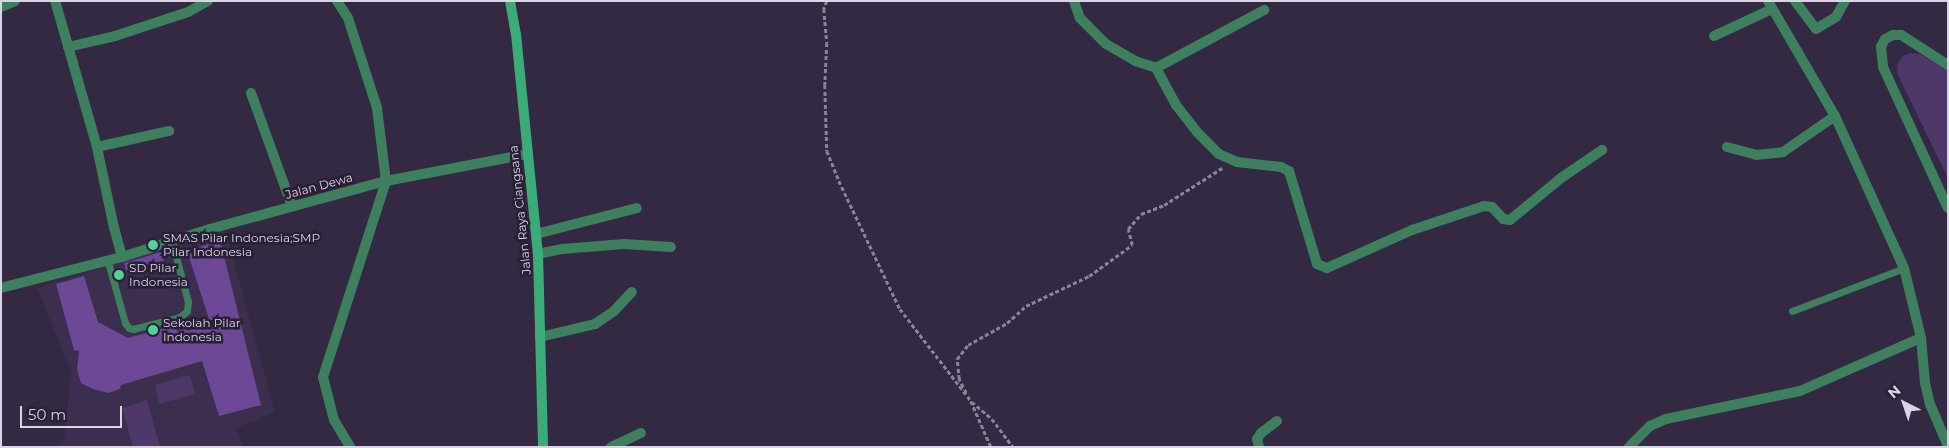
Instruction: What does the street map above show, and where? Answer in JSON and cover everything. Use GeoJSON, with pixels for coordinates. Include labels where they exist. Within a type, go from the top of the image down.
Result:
{"type":"FeatureCollection","features":[{"type":"Feature","properties":{"kind":"main road","name":"Jalan Raya Ciangsana"},"geometry":{"type":"LineString","coordinates":[[510,1],[516,34],[526,154],[538,254],[544,447]]}},
{"type":"Feature","properties":{"kind":"street"},"geometry":{"type":"LineString","coordinates":[[1,7],[15,1]]}},
{"type":"Feature","properties":{"kind":"street"},"geometry":{"type":"LineString","coordinates":[[55,1],[97,147],[122,256]]}},
{"type":"Feature","properties":{"kind":"street"},"geometry":{"type":"LineString","coordinates":[[68,47],[115,36],[188,12],[208,1]]}},
{"type":"Feature","properties":{"kind":"street"},"geometry":{"type":"LineString","coordinates":[[336,1],[348,18],[364,62],[376,108],[386,180],[323,377],[334,420],[350,447]]}},
{"type":"Feature","properties":{"kind":"street"},"geometry":{"type":"LineString","coordinates":[[1074,1],[1080,18],[1106,44],[1135,61],[1156,68],[1176,105],[1197,132],[1219,154],[1234,161],[1281,167],[1289,171],[1317,264],[1327,268],[1412,230],[1484,206],[1492,207],[1502,219],[1510,220],[1561,178],[1602,150]]}},
{"type":"Feature","properties":{"kind":"street"},"geometry":{"type":"LineString","coordinates":[[1795,1],[1816,29],[1836,17],[1844,1]]}},
{"type":"Feature","properties":{"kind":"street"},"geometry":{"type":"LineString","coordinates":[[1714,36],[1770,5],[1835,116],[1904,268],[1921,338],[1925,384],[1930,404],[1948,446]]}},
{"type":"Feature","properties":{"kind":"street"},"geometry":{"type":"LineString","coordinates":[[1156,68],[1264,10]]}},
{"type":"Feature","properties":{"kind":"street"},"geometry":{"type":"LineString","coordinates":[[1948,65],[1900,35],[1893,35],[1885,39],[1881,47],[1883,67],[1948,206]]}},
{"type":"Feature","properties":{"kind":"street"},"geometry":{"type":"LineString","coordinates":[[250,93],[292,206]]}},
{"type":"Feature","properties":{"kind":"street"},"geometry":{"type":"LineString","coordinates":[[1727,147],[1756,155],[1783,152],[1835,116]]}},
{"type":"Feature","properties":{"kind":"street"},"geometry":{"type":"LineString","coordinates":[[97,147],[169,131]]}},
{"type":"Feature","properties":{"kind":"street","name":"Jalan Dewa"},"geometry":{"type":"LineString","coordinates":[[1,288],[69,269],[108,262],[172,241],[386,180],[526,154]]}},
{"type":"Feature","properties":{"kind":"street"},"geometry":{"type":"LineString","coordinates":[[536,234],[637,208]]}},
{"type":"Feature","properties":{"kind":"street"},"geometry":{"type":"LineString","coordinates":[[538,254],[624,244],[671,247]]}},
{"type":"Feature","properties":{"kind":"street"},"geometry":{"type":"LineString","coordinates":[[540,337],[595,324],[614,311],[632,292]]}},
{"type":"Feature","properties":{"kind":"street"},"geometry":{"type":"LineString","coordinates":[[1629,447],[1650,426],[1666,419],[1800,391],[1921,338]]}},
{"type":"Feature","properties":{"kind":"street"},"geometry":{"type":"LineString","coordinates":[[1259,447],[1257,439],[1261,433],[1278,421]]}},
{"type":"Feature","properties":{"kind":"street"},"geometry":{"type":"LineString","coordinates":[[611,447],[641,433]]}},
{"type":"Feature","properties":{"kind":"street"},"geometry":{"type":"LineString","coordinates":[[536,447],[544,447]]}},
{"type":"Feature","properties":{"kind":"lane"},"geometry":{"type":"LineString","coordinates":[[108,262],[125,323],[129,328],[133,329],[180,317],[187,311],[188,302],[172,241]]}},
{"type":"Feature","properties":{"kind":"lane"},"geometry":{"type":"LineString","coordinates":[[1792,311],[1904,268]]}},
{"type":"Feature","properties":{"kind":"path"},"geometry":{"type":"LineString","coordinates":[[827,1],[824,9],[827,43],[824,85],[827,151],[839,181],[900,309],[971,401],[992,419],[1013,447]]}},
{"type":"Feature","properties":{"kind":"path"},"geometry":{"type":"LineString","coordinates":[[991,447],[971,401],[959,380],[957,359],[968,345],[1007,323],[1026,306],[1095,272],[1132,245],[1128,229],[1141,214],[1164,205],[1234,161]]}},
{"type":"Feature","properties":{"kind":"shaded area"},"geometry":{"type":"Polygon","coordinates":[[[1911,53],[1920,54],[1948,71],[1948,178],[1897,73],[1898,63],[1903,56],[1911,53]]]}},
{"type":"Feature","properties":{"kind":"shaded area","name":"Sekolah Pilar Indonesia"},"geometry":{"type":"Polygon","coordinates":[[[225,230],[275,412],[236,428],[243,447],[53,447],[64,440],[71,372],[37,288],[225,230]]]}},
{"type":"Feature","properties":{"kind":"shaded area"},"geometry":{"type":"Polygon","coordinates":[[[190,375],[195,394],[159,404],[155,385],[190,375]]]}},
{"type":"Feature","properties":{"kind":"shaded area"},"geometry":{"type":"Polygon","coordinates":[[[147,400],[160,447],[133,447],[122,408],[147,400]]]}},
{"type":"Feature","properties":{"kind":"building"},"geometry":{"type":"Polygon","coordinates":[[[220,240],[261,405],[219,416],[202,361],[121,385],[120,389],[108,393],[81,383],[77,370],[79,351],[74,350],[56,284],[84,276],[98,322],[128,338],[184,323],[188,331],[210,322],[187,251],[220,240]]]}},
{"type":"Feature","properties":{"kind":"building"},"geometry":{"type":"Polygon","coordinates":[[[161,252],[164,262],[127,273],[124,263],[161,252]]]}},
{"type":"Feature","properties":{"kind":"place","name":"SMAS Pilar Indonesia;SMP Pilar Indonesia"},"geometry":{"type":"Point","coordinates":[153,245]}},
{"type":"Feature","properties":{"kind":"place","name":"SD Pilar Indonesia"},"geometry":{"type":"Point","coordinates":[119,275]}},
{"type":"Feature","properties":{"kind":"place","name":"Sekolah Pilar Indonesia"},"geometry":{"type":"Point","coordinates":[153,330]}}]}
